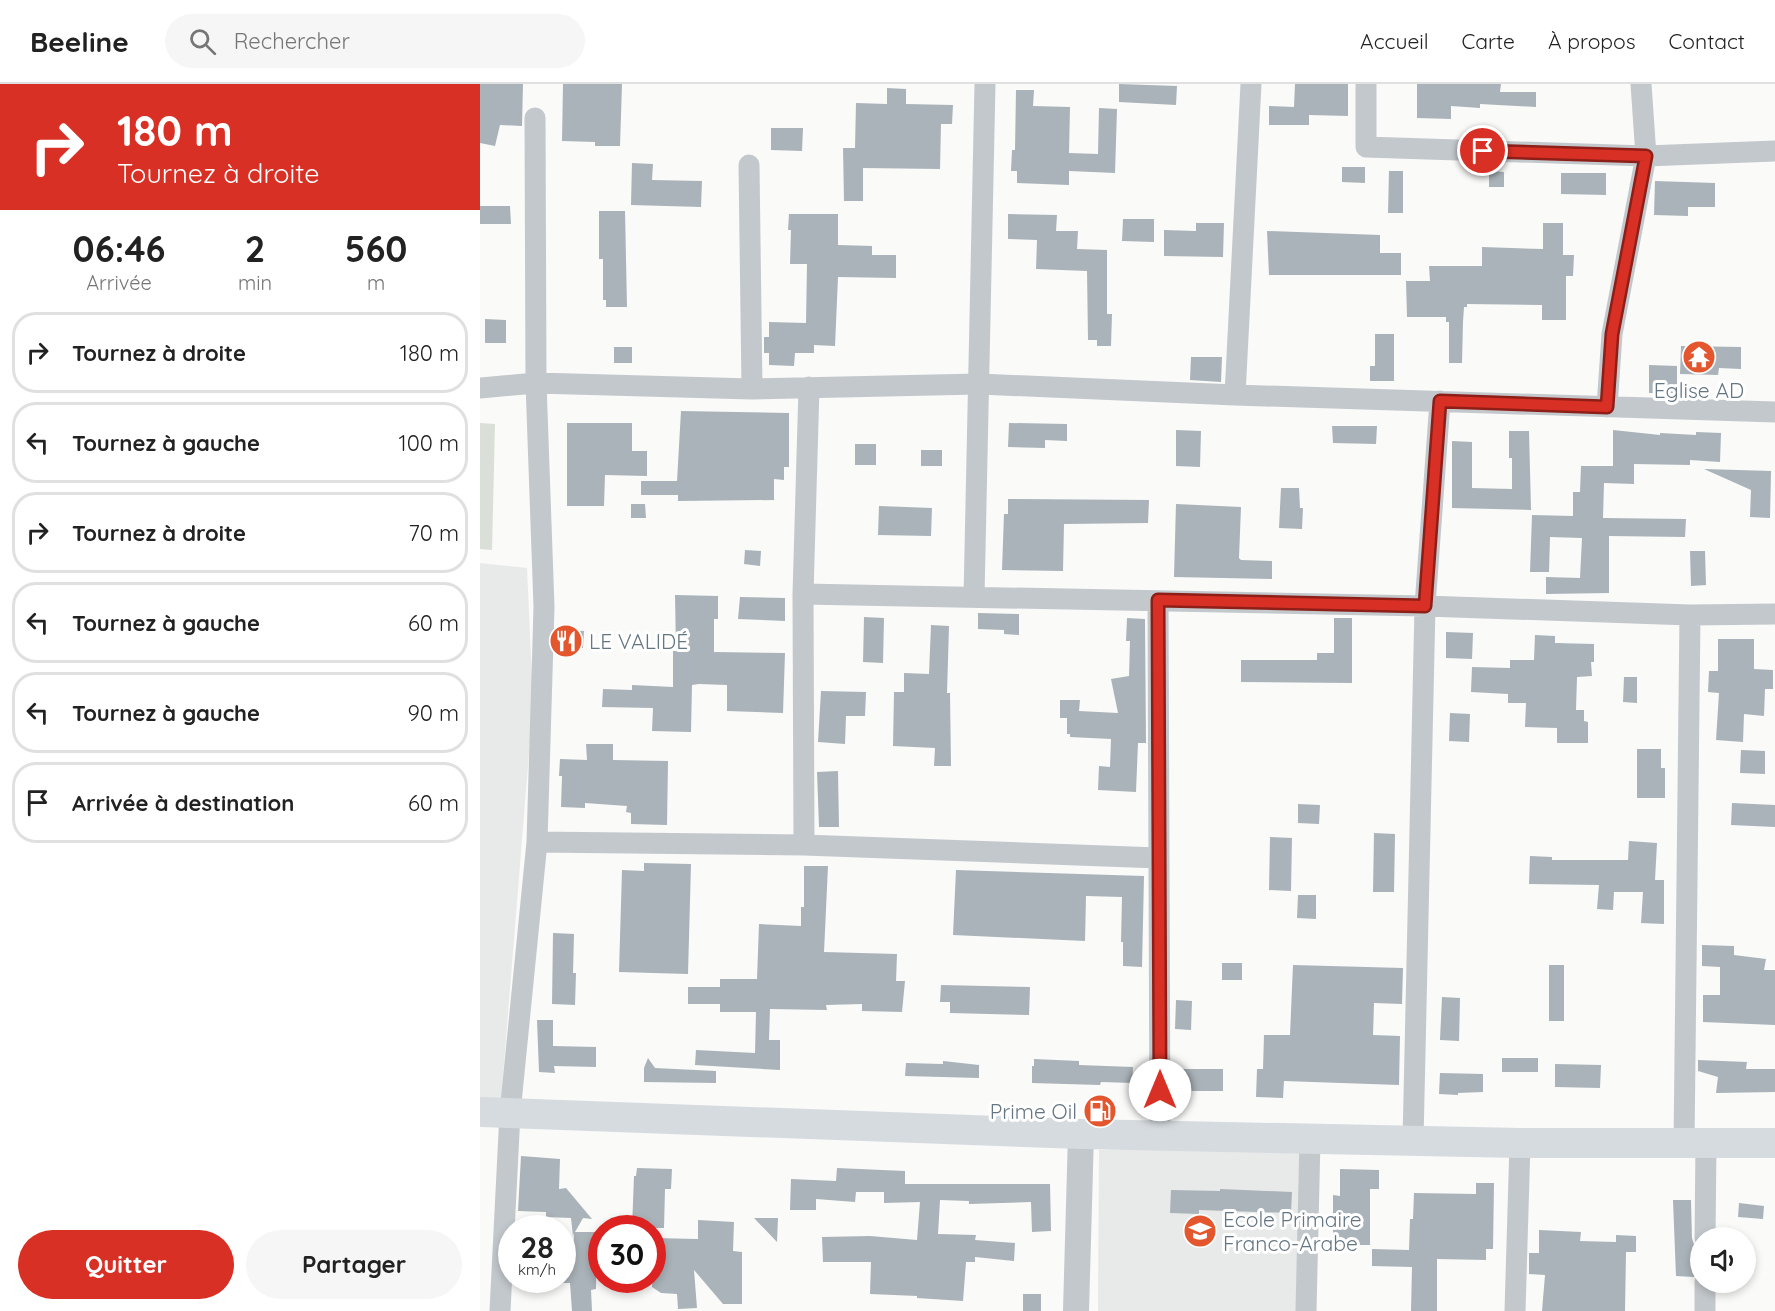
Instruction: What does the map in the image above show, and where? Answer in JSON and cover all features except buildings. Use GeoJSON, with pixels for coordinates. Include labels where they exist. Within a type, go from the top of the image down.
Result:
{"type":"FeatureCollection","features":[{"type":"Feature","properties":{"kind":"main road"},"geometry":{"type":"LineString","coordinates":[[480,1112],[1160,1136],[1520,1143],[1775,1143]]}},
{"type":"Feature","properties":{"kind":"street"},"geometry":{"type":"LineString","coordinates":[[974,597],[984,84]]}},
{"type":"Feature","properties":{"kind":"street"},"geometry":{"type":"LineString","coordinates":[[1235,395],[1251,84]]}},
{"type":"Feature","properties":{"kind":"street"},"geometry":{"type":"LineString","coordinates":[[1366,84],[1366,147],[1646,156],[1775,151]]}},
{"type":"Feature","properties":{"kind":"street"},"geometry":{"type":"LineString","coordinates":[[1607,407],[1612,334],[1646,156],[1641,84]]}},
{"type":"Feature","properties":{"kind":"street"},"geometry":{"type":"LineString","coordinates":[[501,1311],[510,1113],[537,842],[543,606],[536,383],[535,118]]}},
{"type":"Feature","properties":{"kind":"street"},"geometry":{"type":"LineString","coordinates":[[749,165],[752,389]]}},
{"type":"Feature","properties":{"kind":"street"},"geometry":{"type":"LineString","coordinates":[[480,388],[536,383],[752,389],[979,384],[1235,395],[1775,412]]}},
{"type":"Feature","properties":{"kind":"street"},"geometry":{"type":"LineString","coordinates":[[804,845],[803,594],[809,387]]}},
{"type":"Feature","properties":{"kind":"street"},"geometry":{"type":"LineString","coordinates":[[1413,1141],[1425,606],[1440,401]]}},
{"type":"Feature","properties":{"kind":"street"},"geometry":{"type":"LineString","coordinates":[[803,594],[1425,606],[1690,615],[1775,614]]}},
{"type":"Feature","properties":{"kind":"street"},"geometry":{"type":"LineString","coordinates":[[1158,600],[1160,1136]]}},
{"type":"Feature","properties":{"kind":"street"},"geometry":{"type":"LineString","coordinates":[[1690,615],[1695,1144],[1704,1227]]}},
{"type":"Feature","properties":{"kind":"street"},"geometry":{"type":"LineString","coordinates":[[537,842],[804,845],[1159,858]]}},
{"type":"Feature","properties":{"kind":"street"},"geometry":{"type":"LineString","coordinates":[[1077,1311],[1081,1134]]}},
{"type":"Feature","properties":{"kind":"street"},"geometry":{"type":"LineString","coordinates":[[1306,1311],[1310,1139]]}},
{"type":"Feature","properties":{"kind":"street"},"geometry":{"type":"LineString","coordinates":[[1515,1311],[1520,1143]]}},
{"type":"Feature","properties":{"kind":"street"},"geometry":{"type":"LineString","coordinates":[[1705,1293],[1705,1311]]}},
{"type":"Feature","properties":{"kind":"shaded area"},"geometry":{"type":"Polygon","coordinates":[[[480,423],[495,424],[492,550],[480,549],[480,423]]]}},
{"type":"Feature","properties":{"kind":"shaded area"},"geometry":{"type":"Polygon","coordinates":[[[480,563],[527,568],[533,703],[501,1101],[480,1098],[480,563]]]}},
{"type":"Feature","properties":{"kind":"shaded area","name":"Ecole Primaire Franco-Arabe"},"geometry":{"type":"Polygon","coordinates":[[[1303,1149],[1300,1311],[1098,1311],[1099,1150],[1303,1149]]]}},
{"type":"Feature","properties":{"kind":"place","name":"Eglise AD"},"geometry":{"type":"Point","coordinates":[1699,357]}},
{"type":"Feature","properties":{"kind":"place","name":"LE VALIDÉ"},"geometry":{"type":"Point","coordinates":[566,641]}},
{"type":"Feature","properties":{"kind":"place","name":"Prime Oil"},"geometry":{"type":"Point","coordinates":[1100,1111]}},
{"type":"Feature","properties":{"kind":"place","name":"Ecole Primaire Franco-Arabe"},"geometry":{"type":"Point","coordinates":[1200,1231]}},
{"type":"Feature","properties":{"kind":"route"},"geometry":{"type":"LineString","coordinates":[[1160,1090],[1158,600],[1425,606],[1440,401],[1607,407],[1612,334],[1646,156],[1483,151]]}}]}
